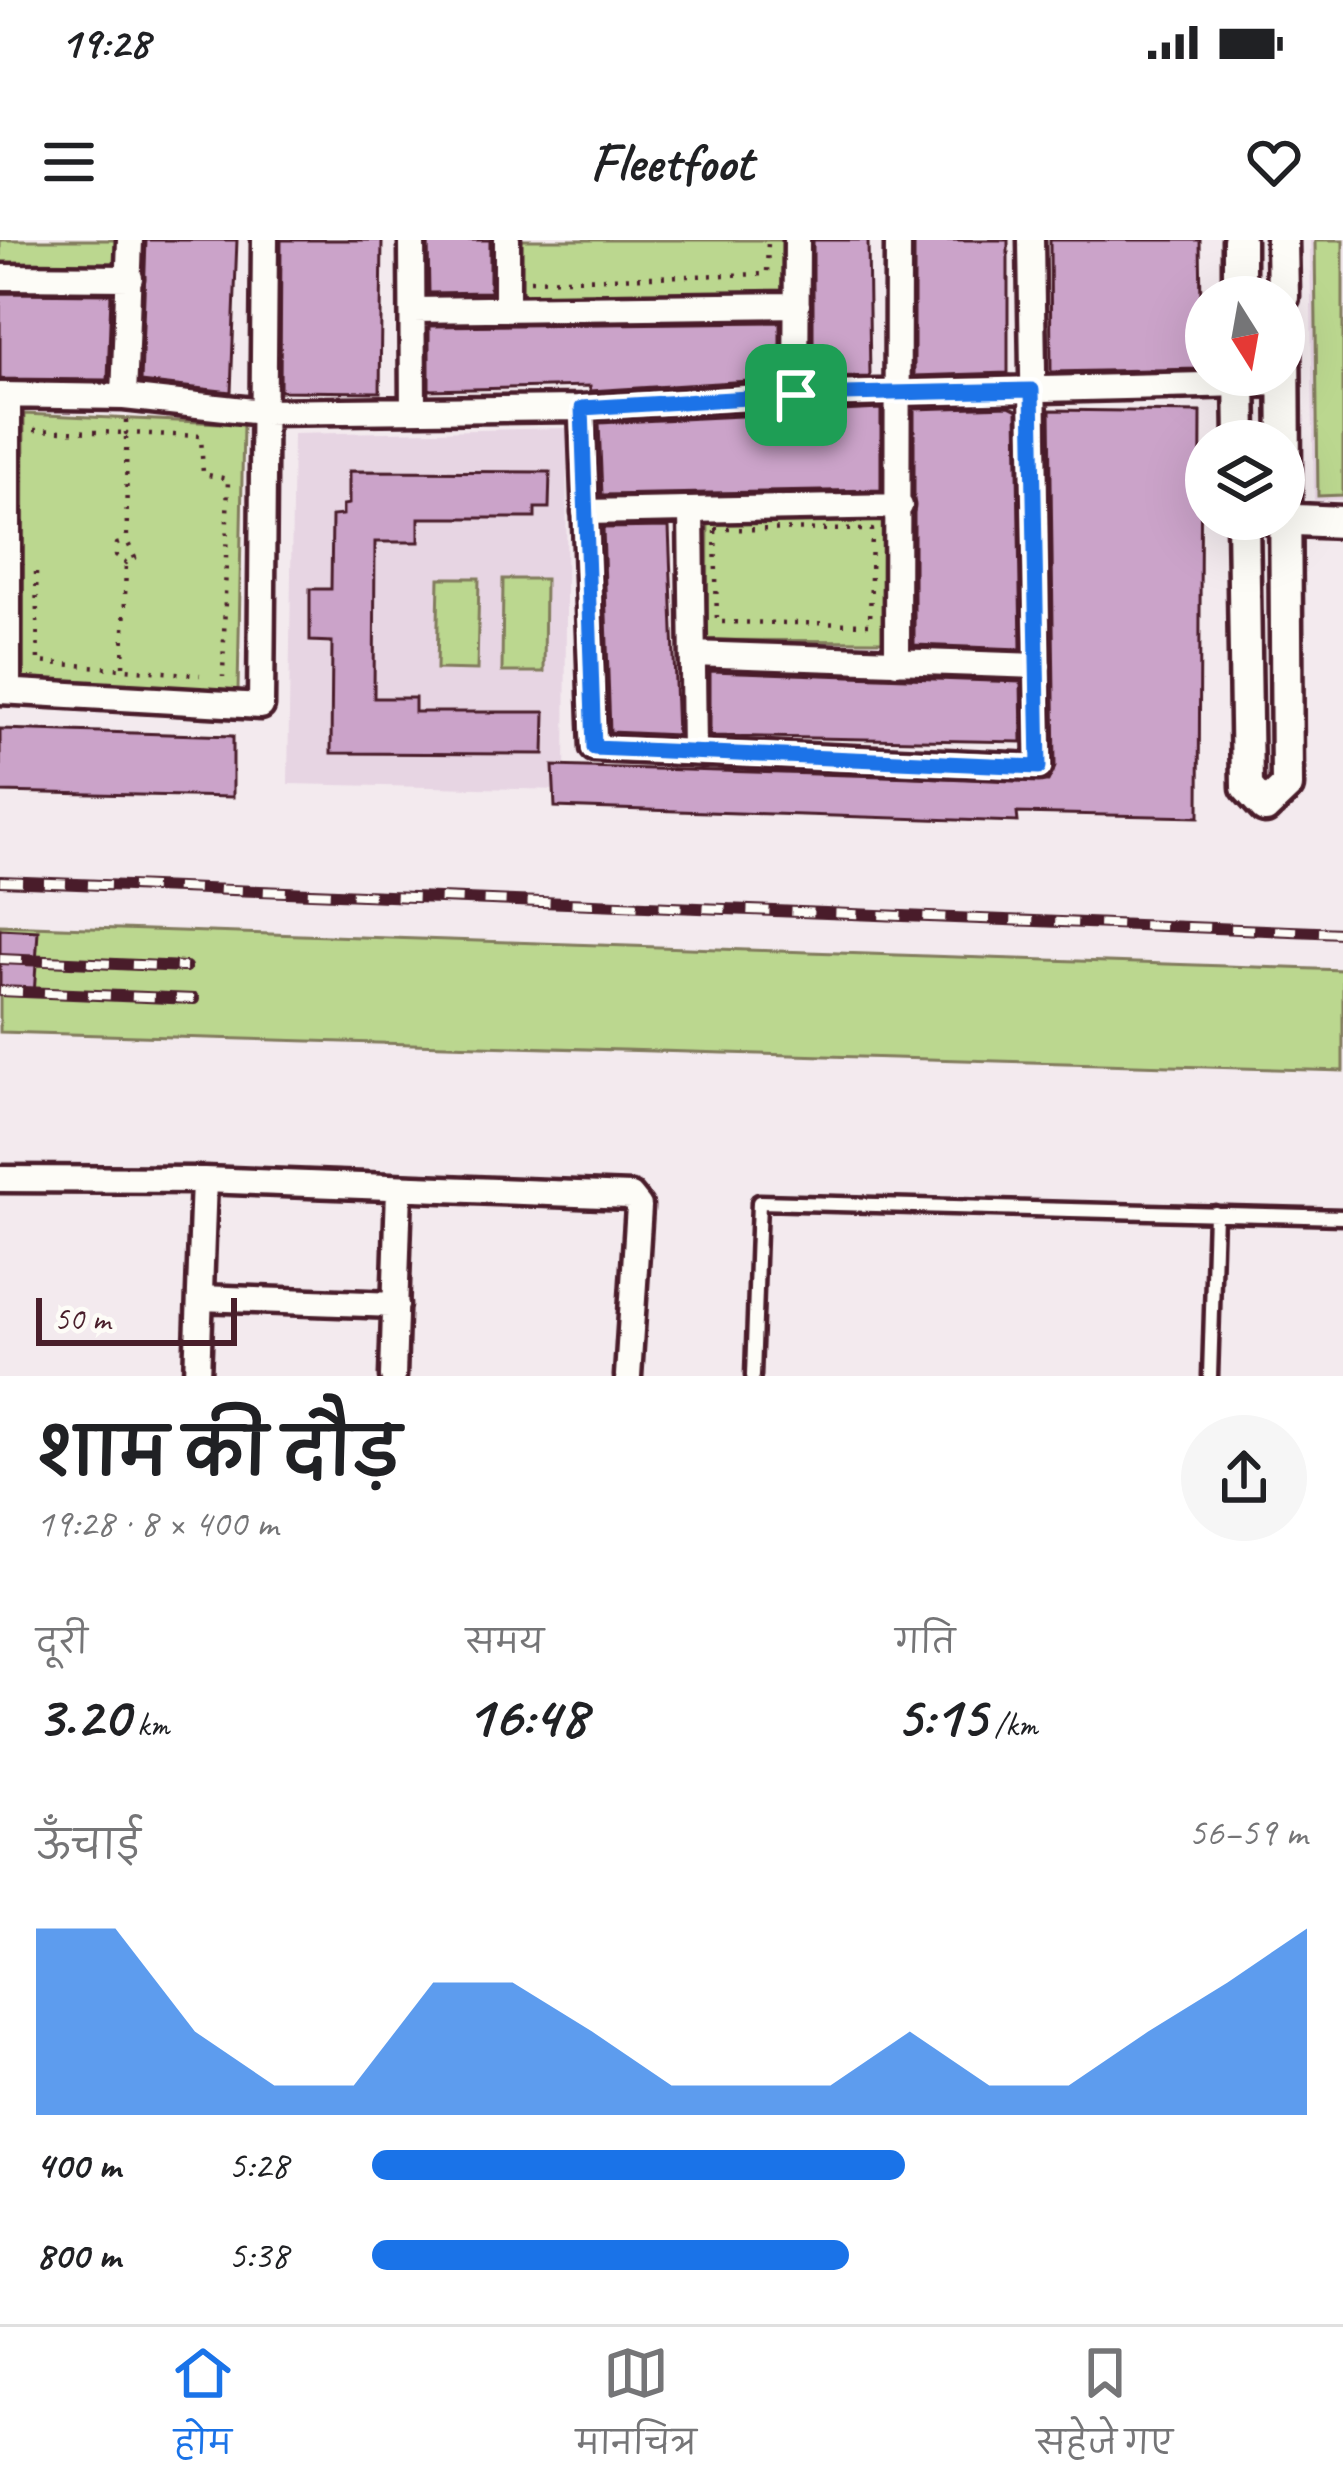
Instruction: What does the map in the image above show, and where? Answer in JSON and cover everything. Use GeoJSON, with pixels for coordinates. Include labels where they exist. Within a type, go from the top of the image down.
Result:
{"type":"FeatureCollection","features":[{"type":"Feature","properties":{"kind":"street"},"geometry":{"type":"LineString","coordinates":[[124,397],[130,240]]}},
{"type":"Feature","properties":{"kind":"street"},"geometry":{"type":"LineString","coordinates":[[265,240],[262,412],[261,706],[4,691],[4,395],[124,397],[262,412],[582,408],[796,395],[1185,382]]}},
{"type":"Feature","properties":{"kind":"street"},"geometry":{"type":"LineString","coordinates":[[412,240],[413,410]]}},
{"type":"Feature","properties":{"kind":"street"},"geometry":{"type":"LineString","coordinates":[[507,240],[507,309]]}},
{"type":"Feature","properties":{"kind":"street"},"geometry":{"type":"LineString","coordinates":[[796,395],[797,240]]}},
{"type":"Feature","properties":{"kind":"street"},"geometry":{"type":"LineString","coordinates":[[897,662],[898,240]]}},
{"type":"Feature","properties":{"kind":"street"},"geometry":{"type":"LineString","coordinates":[[582,408],[594,748],[1039,767],[1030,240]]}},
{"type":"Feature","properties":{"kind":"street"},"geometry":{"type":"LineString","coordinates":[[1239,240],[1239,276]]}},
{"type":"Feature","properties":{"kind":"street"},"geometry":{"type":"LineString","coordinates":[[1282,240],[1283,276]]}},
{"type":"Feature","properties":{"kind":"street"},"geometry":{"type":"LineString","coordinates":[[0,277],[130,278]]}},
{"type":"Feature","properties":{"kind":"street"},"geometry":{"type":"LineString","coordinates":[[413,310],[797,305]]}},
{"type":"Feature","properties":{"kind":"street"},"geometry":{"type":"LineString","coordinates":[[585,512],[900,506]]}},
{"type":"Feature","properties":{"kind":"street"},"geometry":{"type":"LineString","coordinates":[[691,510],[694,752]]}},
{"type":"Feature","properties":{"kind":"street"},"geometry":{"type":"LineString","coordinates":[[1305,521],[1343,522]]}},
{"type":"Feature","properties":{"kind":"street"},"geometry":{"type":"LineString","coordinates":[[1243,540],[1247,787],[1265,807],[1287,786],[1281,540]]}},
{"type":"Feature","properties":{"kind":"street"},"geometry":{"type":"LineString","coordinates":[[692,654],[1037,666]]}},
{"type":"Feature","properties":{"kind":"street"},"geometry":{"type":"LineString","coordinates":[[0,1179],[204,1180],[636,1198],[628,1376]]}},
{"type":"Feature","properties":{"kind":"street"},"geometry":{"type":"LineString","coordinates":[[196,1376],[204,1180]]}},
{"type":"Feature","properties":{"kind":"street"},"geometry":{"type":"LineString","coordinates":[[393,1376],[399,1189]]}},
{"type":"Feature","properties":{"kind":"street"},"geometry":{"type":"LineString","coordinates":[[200,1298],[396,1304]]}},
{"type":"Feature","properties":{"kind":"lane"},"geometry":{"type":"LineString","coordinates":[[753,1376],[760,1202],[1343,1216]]}},
{"type":"Feature","properties":{"kind":"lane"},"geometry":{"type":"LineString","coordinates":[[1210,1376],[1215,1214]]}},
{"type":"Feature","properties":{"kind":"path"},"geometry":{"type":"LineString","coordinates":[[528,260],[529,280],[767,274],[769,240]]}},
{"type":"Feature","properties":{"kind":"path"},"geometry":{"type":"LineString","coordinates":[[124,397],[127,541],[135,558],[126,563]]}},
{"type":"Feature","properties":{"kind":"path"},"geometry":{"type":"LineString","coordinates":[[33,430],[201,436],[203,473],[228,479],[223,677],[38,662],[36,569]]}},
{"type":"Feature","properties":{"kind":"path"},"geometry":{"type":"LineString","coordinates":[[715,529],[872,530],[870,624],[717,622],[715,529]]}},
{"type":"Feature","properties":{"kind":"path"},"geometry":{"type":"LineString","coordinates":[[126,563],[116,555],[117,544],[127,541]]}},
{"type":"Feature","properties":{"kind":"path"},"geometry":{"type":"LineString","coordinates":[[122,697],[126,563]]}},
{"type":"Feature","properties":{"kind":"shaded area"},"geometry":{"type":"Polygon","coordinates":[[[1310,240],[1343,240],[1343,500],[1314,500],[1310,240]]]}},
{"type":"Feature","properties":{"kind":"shaded area"},"geometry":{"type":"Polygon","coordinates":[[[567,428],[565,790],[288,784],[293,434],[567,428]]]}},
{"type":"Feature","properties":{"kind":"green space"},"geometry":{"type":"Polygon","coordinates":[[[0,240],[118,240],[118,268],[0,266],[0,240]]]}},
{"type":"Feature","properties":{"kind":"green space"},"geometry":{"type":"Polygon","coordinates":[[[511,240],[789,240],[790,299],[512,299],[511,240]]]}},
{"type":"Feature","properties":{"kind":"green space"},"geometry":{"type":"Polygon","coordinates":[[[1315,240],[1343,240],[1343,495],[1318,496],[1315,240]]]}},
{"type":"Feature","properties":{"kind":"green space"},"geometry":{"type":"Polygon","coordinates":[[[24,414],[243,424],[238,691],[23,681],[24,414]]]}},
{"type":"Feature","properties":{"kind":"green space"},"geometry":{"type":"Polygon","coordinates":[[[708,521],[884,522],[883,641],[707,640],[708,521]]]}},
{"type":"Feature","properties":{"kind":"green space"},"geometry":{"type":"Polygon","coordinates":[[[439,578],[479,578],[477,670],[437,669],[439,578]]]}},
{"type":"Feature","properties":{"kind":"green space"},"geometry":{"type":"Polygon","coordinates":[[[503,579],[545,579],[544,672],[502,672],[503,579]]]}},
{"type":"Feature","properties":{"kind":"green space"},"geometry":{"type":"Polygon","coordinates":[[[0,925],[1343,970],[1343,1071],[0,1032],[0,925]]]}},
{"type":"Feature","properties":{"kind":"building"},"geometry":{"type":"Polygon","coordinates":[[[146,240],[237,240],[231,392],[141,382],[146,240]]]}},
{"type":"Feature","properties":{"kind":"building"},"geometry":{"type":"Polygon","coordinates":[[[281,240],[382,240],[380,392],[280,391],[281,240]]]}},
{"type":"Feature","properties":{"kind":"building"},"geometry":{"type":"Polygon","coordinates":[[[428,240],[490,240],[490,292],[429,293],[428,240]]]}},
{"type":"Feature","properties":{"kind":"building"},"geometry":{"type":"Polygon","coordinates":[[[813,240],[868,240],[870,377],[813,378],[813,240]]]}},
{"type":"Feature","properties":{"kind":"building"},"geometry":{"type":"Polygon","coordinates":[[[914,240],[1008,240],[1008,373],[914,376],[914,240]]]}},
{"type":"Feature","properties":{"kind":"building"},"geometry":{"type":"Polygon","coordinates":[[[1050,240],[1200,240],[1201,276],[1185,276],[1185,369],[1051,372],[1050,240]]]}},
{"type":"Feature","properties":{"kind":"building"},"geometry":{"type":"Polygon","coordinates":[[[0,293],[111,294],[108,380],[0,379],[0,293]]]}},
{"type":"Feature","properties":{"kind":"building"},"geometry":{"type":"Polygon","coordinates":[[[780,322],[780,379],[590,391],[590,386],[429,390],[429,326],[780,322]]]}},
{"type":"Feature","properties":{"kind":"building"},"geometry":{"type":"Polygon","coordinates":[[[1009,406],[1017,410],[1021,649],[914,645],[914,409],[1009,406]]]}},
{"type":"Feature","properties":{"kind":"building"},"geometry":{"type":"Polygon","coordinates":[[[881,409],[881,490],[602,495],[599,423],[881,409]]]}},
{"type":"Feature","properties":{"kind":"building"},"geometry":{"type":"Polygon","coordinates":[[[1050,410],[1201,412],[1201,420],[1185,420],[1185,540],[1200,540],[1199,817],[1017,813],[1018,822],[555,807],[553,766],[1048,781],[1055,767],[1050,410]]]}},
{"type":"Feature","properties":{"kind":"building"},"geometry":{"type":"Polygon","coordinates":[[[349,471],[550,472],[549,508],[535,508],[535,518],[419,518],[419,542],[375,542],[374,698],[415,698],[415,712],[545,712],[544,754],[331,753],[332,642],[310,641],[310,589],[331,589],[332,516],[343,515],[343,505],[349,504],[349,471]]]}},
{"type":"Feature","properties":{"kind":"building"},"geometry":{"type":"Polygon","coordinates":[[[669,527],[677,735],[610,732],[603,528],[669,527]]]}},
{"type":"Feature","properties":{"kind":"building"},"geometry":{"type":"Polygon","coordinates":[[[710,671],[1021,682],[1022,742],[710,736],[710,671]]]}},
{"type":"Feature","properties":{"kind":"building"},"geometry":{"type":"Polygon","coordinates":[[[0,729],[233,736],[233,797],[0,792],[0,729]]]}},
{"type":"Feature","properties":{"kind":"building"},"geometry":{"type":"Polygon","coordinates":[[[0,929],[38,931],[34,996],[0,995],[0,929]]]}},
{"type":"Feature","properties":{"kind":"railway"},"geometry":{"type":"LineString","coordinates":[[0,881],[1343,933]]}},
{"type":"Feature","properties":{"kind":"railway"},"geometry":{"type":"LineString","coordinates":[[0,959],[186,967]]}},
{"type":"Feature","properties":{"kind":"railway"},"geometry":{"type":"LineString","coordinates":[[0,991],[194,999]]}},
{"type":"Feature","properties":{"kind":"route"},"geometry":{"type":"LineString","coordinates":[[1032,390],[1039,767],[594,748],[582,408],[796,395],[1032,390]]}}]}
